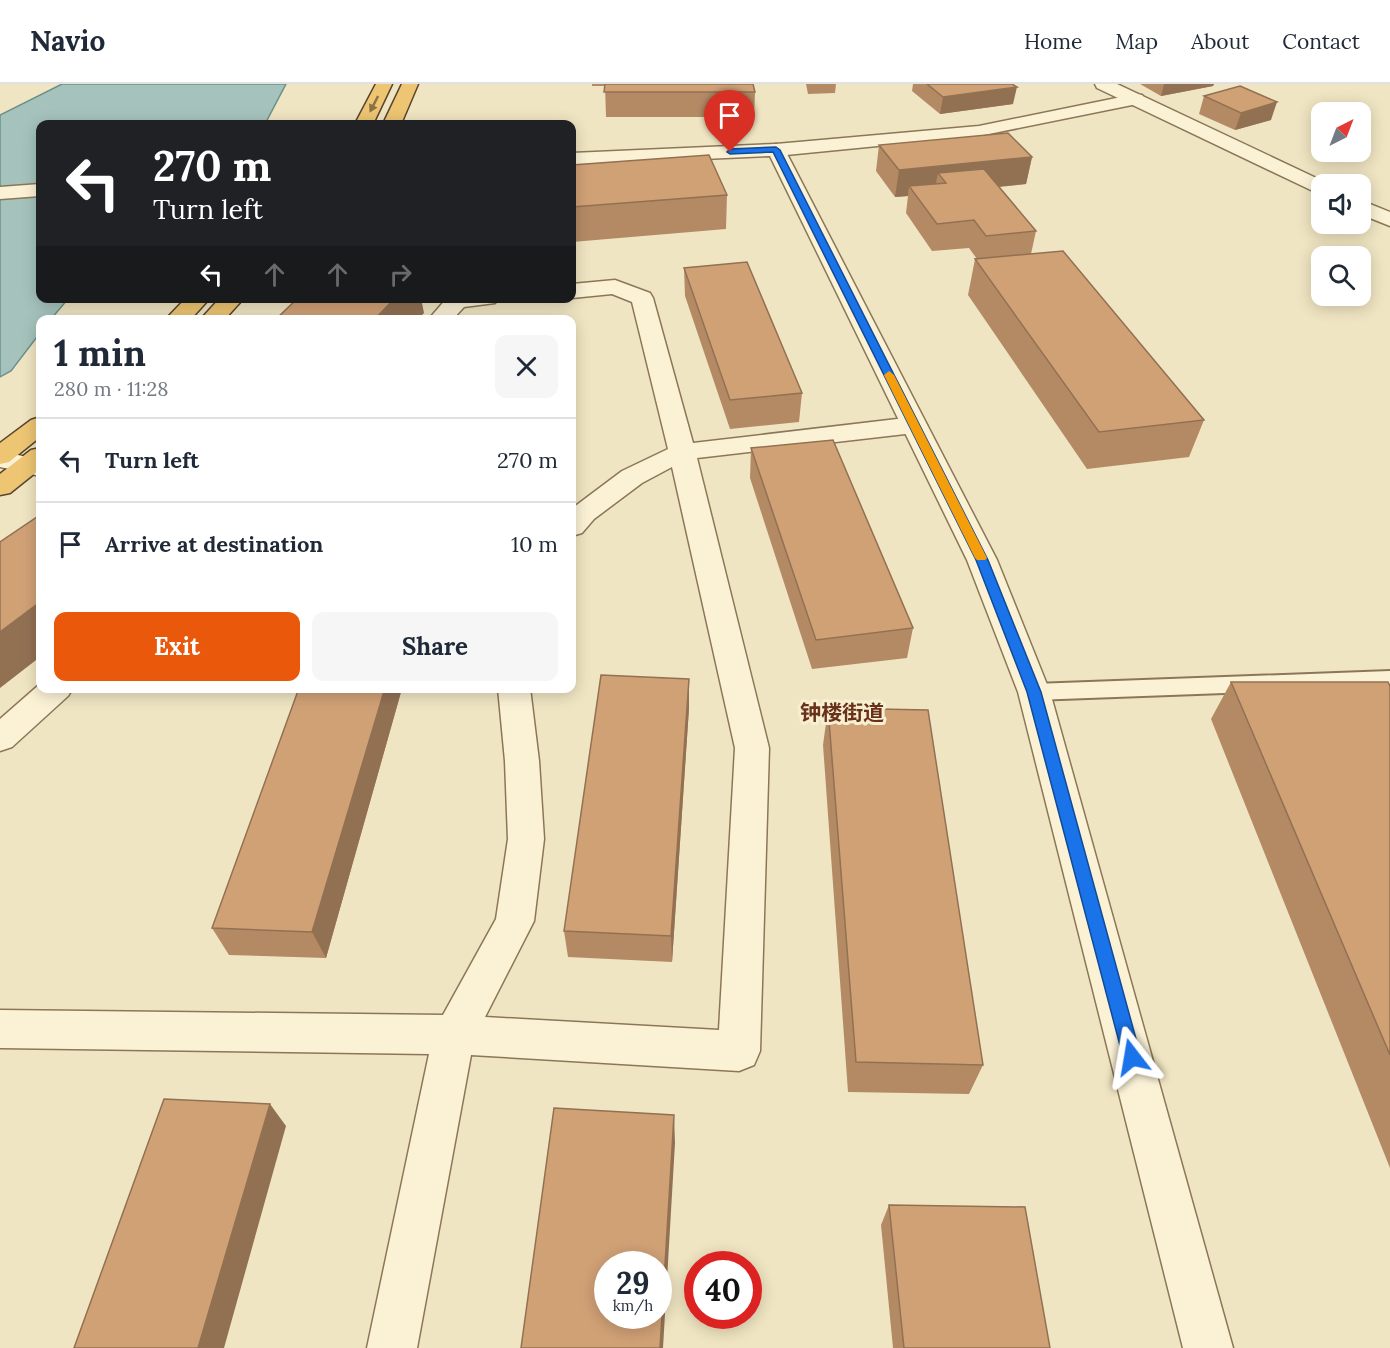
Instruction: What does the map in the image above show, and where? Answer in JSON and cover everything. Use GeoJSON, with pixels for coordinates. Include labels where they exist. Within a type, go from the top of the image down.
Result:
{"type":"FeatureCollection","features":[{"type":"Feature","properties":{"kind":"highway"},"geometry":{"type":"LineString","coordinates":[[366,120],[384,84]]}},
{"type":"Feature","properties":{"kind":"highway"},"geometry":{"type":"LineString","coordinates":[[394,120],[410,84]]}},
{"type":"Feature","properties":{"kind":"highway"},"geometry":{"type":"LineString","coordinates":[[181,315],[194,303]]}},
{"type":"Feature","properties":{"kind":"highway"},"geometry":{"type":"LineString","coordinates":[[216,315],[228,303]]}},
{"type":"Feature","properties":{"kind":"highway"},"geometry":{"type":"LineString","coordinates":[[0,458],[36,428]]}},
{"type":"Feature","properties":{"kind":"highway"},"geometry":{"type":"LineString","coordinates":[[0,488],[36,464]]}},
{"type":"Feature","properties":{"kind":"street"},"geometry":{"type":"LineString","coordinates":[[1103,84],[1311,183]]}},
{"type":"Feature","properties":{"kind":"street"},"geometry":{"type":"LineString","coordinates":[[576,159],[776,150],[979,131],[1136,99]]}},
{"type":"Feature","properties":{"kind":"street"},"geometry":{"type":"LineString","coordinates":[[776,150],[982,560],[1034,692],[1208,1348]]}},
{"type":"Feature","properties":{"kind":"street"},"geometry":{"type":"LineString","coordinates":[[0,193],[36,190]]}},
{"type":"Feature","properties":{"kind":"street"},"geometry":{"type":"LineString","coordinates":[[1371,211],[1390,220]]}},
{"type":"Feature","properties":{"kind":"street"},"geometry":{"type":"LineString","coordinates":[[0,1029],[454,1035],[739,1052],[752,748],[682,452],[642,298],[615,286],[576,291]]}},
{"type":"Feature","properties":{"kind":"street"},"geometry":{"type":"LineString","coordinates":[[444,315],[455,303]]}},
{"type":"Feature","properties":{"kind":"street"},"geometry":{"type":"LineString","coordinates":[[576,522],[584,513],[633,477],[682,452],[914,425]]}},
{"type":"Feature","properties":{"kind":"street"},"geometry":{"type":"LineString","coordinates":[[0,458],[36,463]]}},
{"type":"Feature","properties":{"kind":"street"},"geometry":{"type":"LineString","coordinates":[[0,738],[51,693]]}},
{"type":"Feature","properties":{"kind":"street"},"geometry":{"type":"LineString","coordinates":[[392,1348],[454,1035],[515,921],[526,839],[522,761],[515,693]]}},
{"type":"Feature","properties":{"kind":"lane"},"geometry":{"type":"LineString","coordinates":[[1034,692],[1390,679]]}},
{"type":"Feature","properties":{"kind":"water"},"geometry":{"type":"Polygon","coordinates":[[[62,84],[286,84],[267,120],[36,120],[36,303],[65,303],[54,315],[36,315],[36,338],[11,371],[0,377],[0,115],[62,84]]]}},
{"type":"Feature","properties":{"kind":"building"},"geometry":{"type":"Polygon","coordinates":[[[605,84],[753,84],[755,92],[604,92],[605,84]]]}},
{"type":"Feature","properties":{"kind":"building"},"geometry":{"type":"Polygon","coordinates":[[[927,84],[1012,84],[1017,87],[943,97],[927,84]]]}},
{"type":"Feature","properties":{"kind":"building"},"geometry":{"type":"Polygon","coordinates":[[[1240,86],[1277,102],[1241,113],[1204,96],[1240,86]]]}},
{"type":"Feature","properties":{"kind":"building"},"geometry":{"type":"Polygon","coordinates":[[[1008,133],[1032,157],[899,170],[879,145],[1008,133]]]}},
{"type":"Feature","properties":{"kind":"building"},"geometry":{"type":"Polygon","coordinates":[[[709,155],[727,195],[576,207],[576,165],[709,155]]]}},
{"type":"Feature","properties":{"kind":"building"},"geometry":{"type":"Polygon","coordinates":[[[984,169],[1036,231],[986,236],[974,220],[937,224],[909,186],[946,183],[938,173],[984,169]]]}},
{"type":"Feature","properties":{"kind":"building"},"geometry":{"type":"Polygon","coordinates":[[[1063,251],[1204,420],[1099,432],[975,259],[1063,251]]]}},
{"type":"Feature","properties":{"kind":"building"},"geometry":{"type":"Polygon","coordinates":[[[747,262],[802,393],[730,400],[684,268],[747,262]]]}},
{"type":"Feature","properties":{"kind":"building"},"geometry":{"type":"Polygon","coordinates":[[[293,303],[390,303],[379,315],[280,315],[293,303]]]}},
{"type":"Feature","properties":{"kind":"building"},"geometry":{"type":"Polygon","coordinates":[[[833,440],[913,628],[816,640],[751,448],[833,440]]]}},
{"type":"Feature","properties":{"kind":"building"},"geometry":{"type":"Polygon","coordinates":[[[36,518],[36,605],[0,632],[0,542],[36,518]]]}},
{"type":"Feature","properties":{"kind":"building"},"geometry":{"type":"Polygon","coordinates":[[[601,675],[689,679],[671,936],[564,931],[601,675]]]}},
{"type":"Feature","properties":{"kind":"building"},"geometry":{"type":"Polygon","coordinates":[[[1231,682],[1388,682],[1390,686],[1390,1055],[1231,682]]]}},
{"type":"Feature","properties":{"kind":"building"},"geometry":{"type":"Polygon","coordinates":[[[297,693],[384,693],[312,932],[212,928],[297,693]]]}},
{"type":"Feature","properties":{"kind":"building"},"geometry":{"type":"Polygon","coordinates":[[[828,708],[928,710],[983,1065],[856,1062],[828,708]]]}},
{"type":"Feature","properties":{"kind":"building"},"geometry":{"type":"Polygon","coordinates":[[[164,1099],[270,1104],[198,1348],[74,1348],[164,1099]]]}},
{"type":"Feature","properties":{"kind":"building"},"geometry":{"type":"Polygon","coordinates":[[[554,1108],[674,1115],[666,1251],[594,1251],[594,1329],[661,1329],[660,1348],[521,1348],[554,1108]]]}},
{"type":"Feature","properties":{"kind":"building"},"geometry":{"type":"Polygon","coordinates":[[[889,1205],[1025,1207],[1050,1348],[904,1348],[889,1205]]]}},
{"type":"Feature","properties":{"kind":"slow traffic"},"geometry":{"type":"LineString","coordinates":[[889,375],[981,558]]}},
{"type":"Feature","properties":{"kind":"district","name":"钟楼街道"},"geometry":{"type":"Point","coordinates":[842,713]}},
{"type":"Feature","properties":{"kind":"route"},"geometry":{"type":"LineString","coordinates":[[730,152],[776,150],[982,560],[1034,692],[1132,1057]]}}]}
